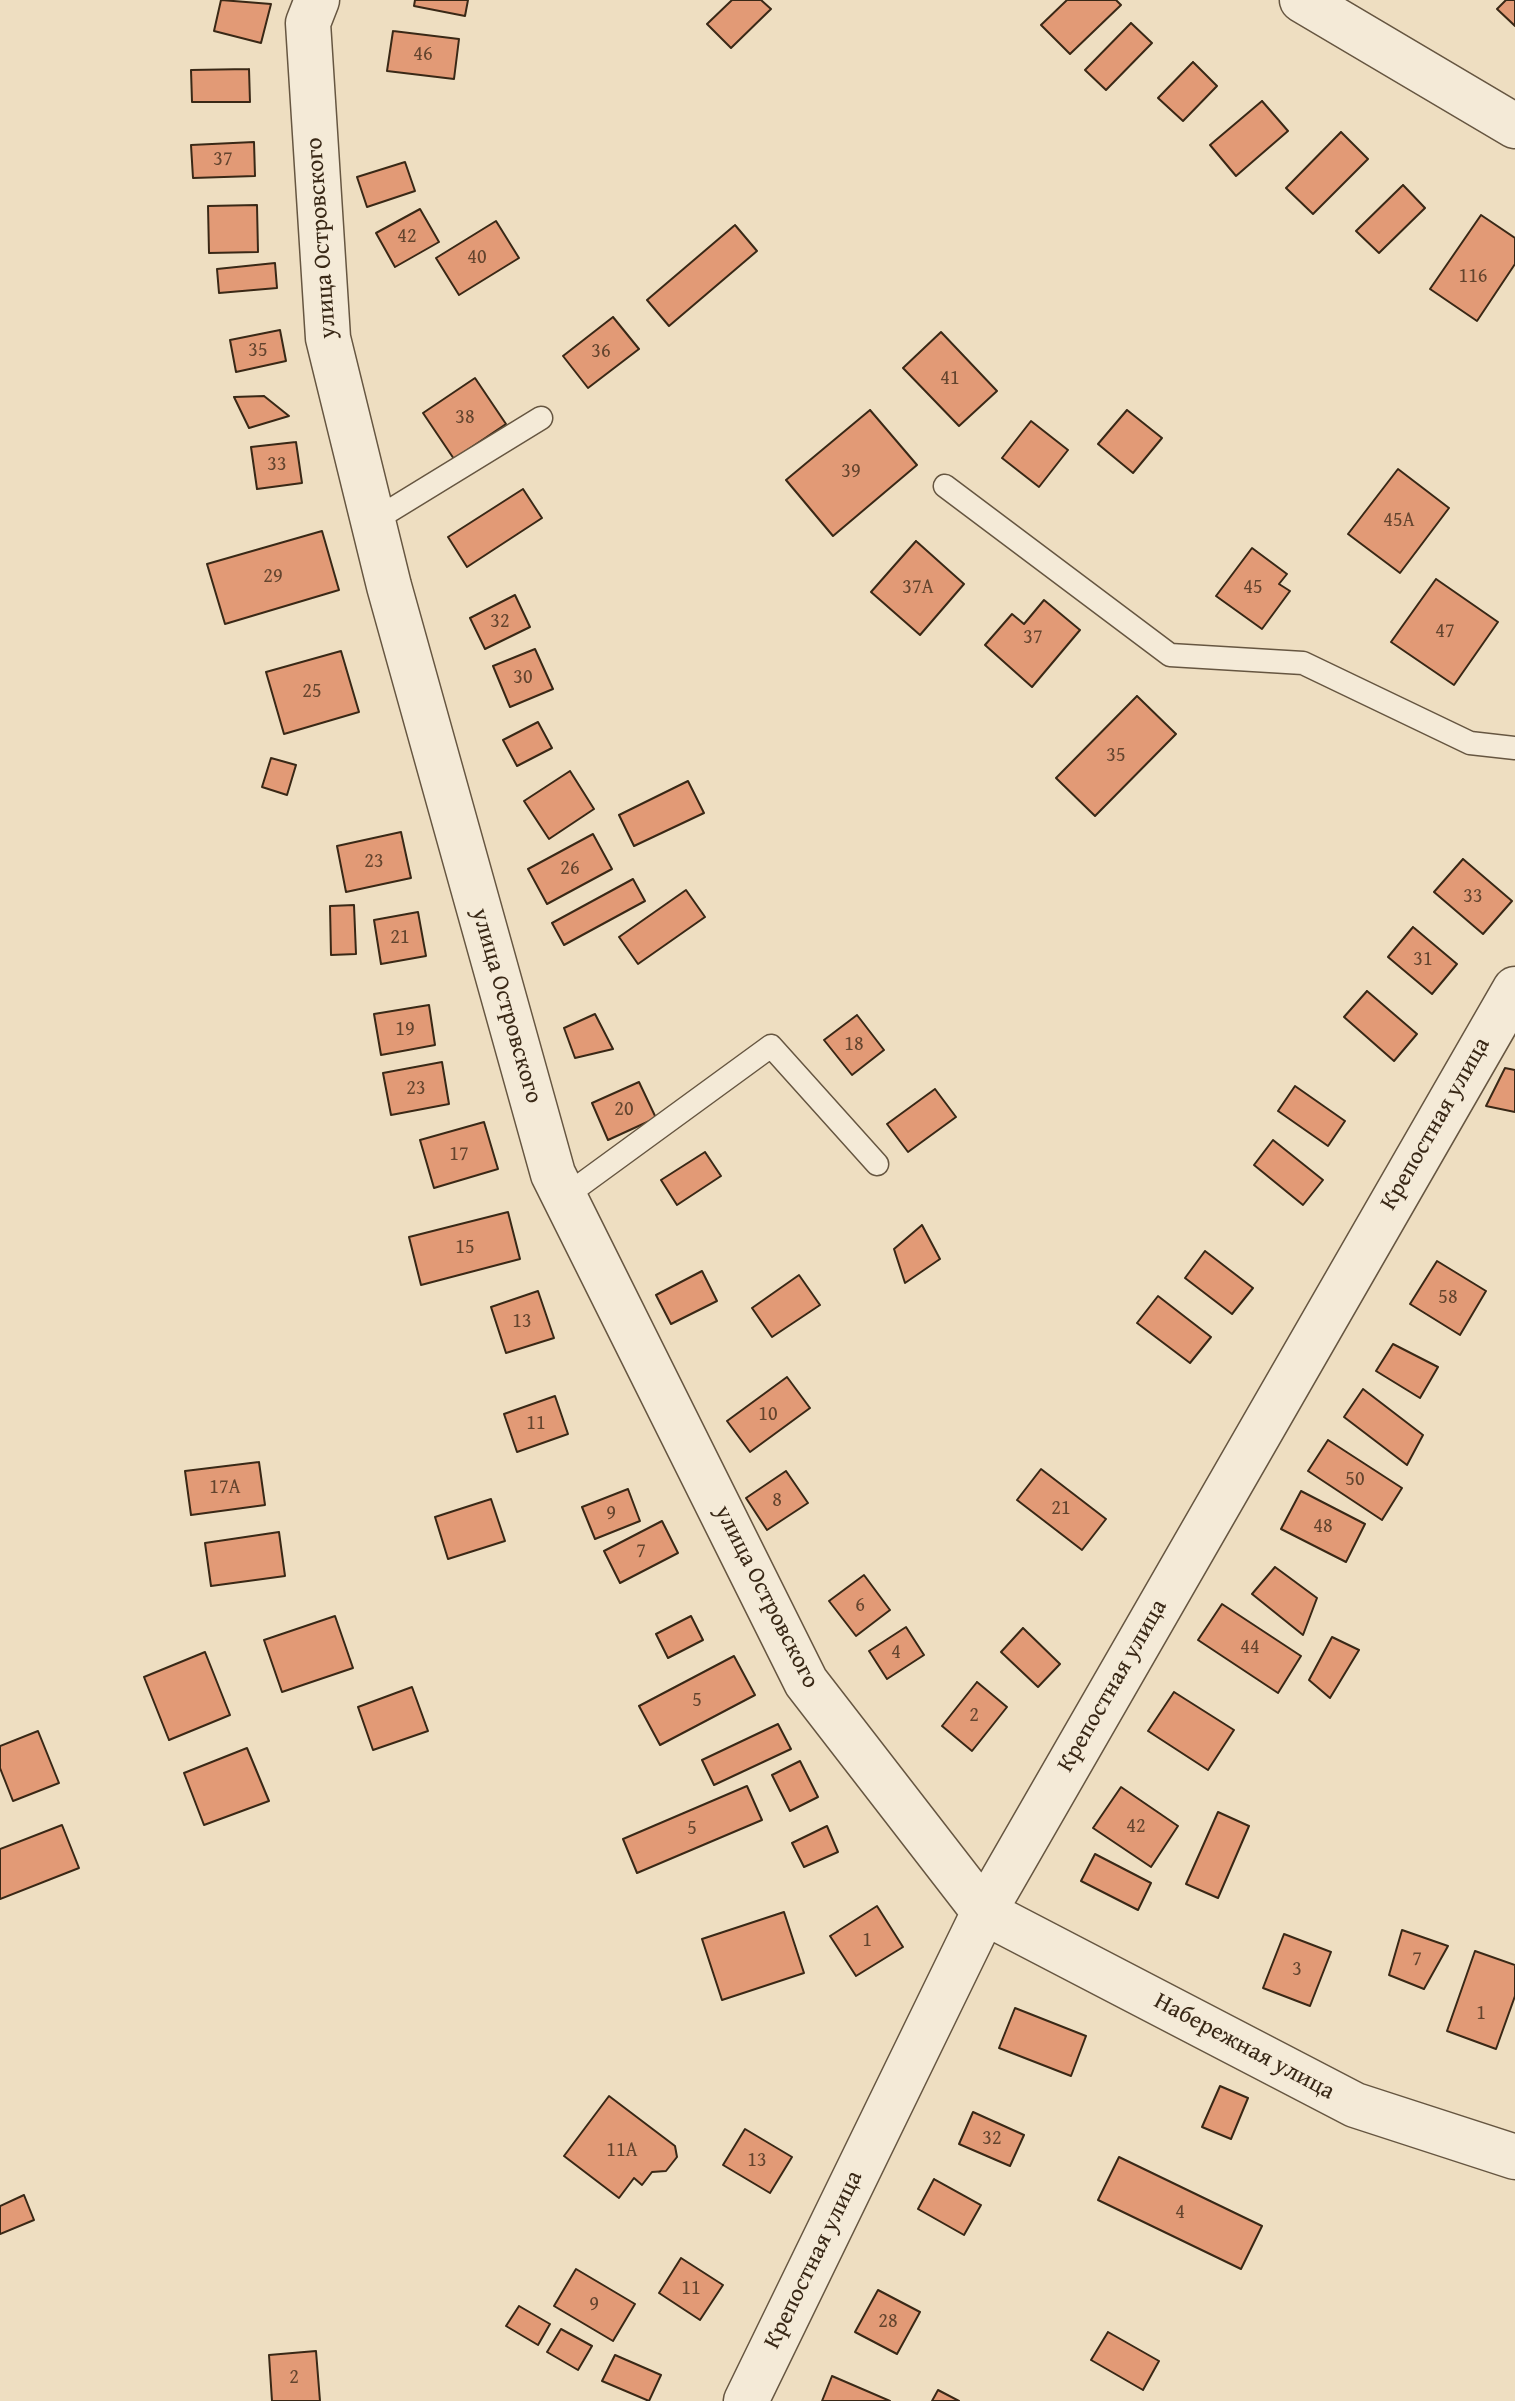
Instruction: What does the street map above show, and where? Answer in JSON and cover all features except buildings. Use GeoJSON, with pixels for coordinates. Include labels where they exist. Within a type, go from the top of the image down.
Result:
{"type":"FeatureCollection","features":[{"type":"Feature","properties":{"kind":"street","name":"улица Островского"},"geometry":{"type":"LineString","coordinates":[[317,0],[308,23],[328,338],[373,521],[553,1174],[806,1682],[984,1912]]}},
{"type":"Feature","properties":{"kind":"street"},"geometry":{"type":"LineString","coordinates":[[1302,0],[1515,126]]}},
{"type":"Feature","properties":{"kind":"street","name":"Крепостная улица"},"geometry":{"type":"LineString","coordinates":[[746,2401],[984,1912],[1513,997]]}},
{"type":"Feature","properties":{"kind":"street","name":"Набережная улица"},"geometry":{"type":"LineString","coordinates":[[984,1912],[1355,2105],[1515,2157]]}},
{"type":"Feature","properties":{"kind":"lane"},"geometry":{"type":"LineString","coordinates":[[373,521],[541,418]]}},
{"type":"Feature","properties":{"kind":"lane"},"geometry":{"type":"LineString","coordinates":[[945,486],[1170,655],[1303,663],[1470,743],[1515,748]]}},
{"type":"Feature","properties":{"kind":"lane"},"geometry":{"type":"LineString","coordinates":[[564,1197],[771,1046],[877,1164]]}}]}
